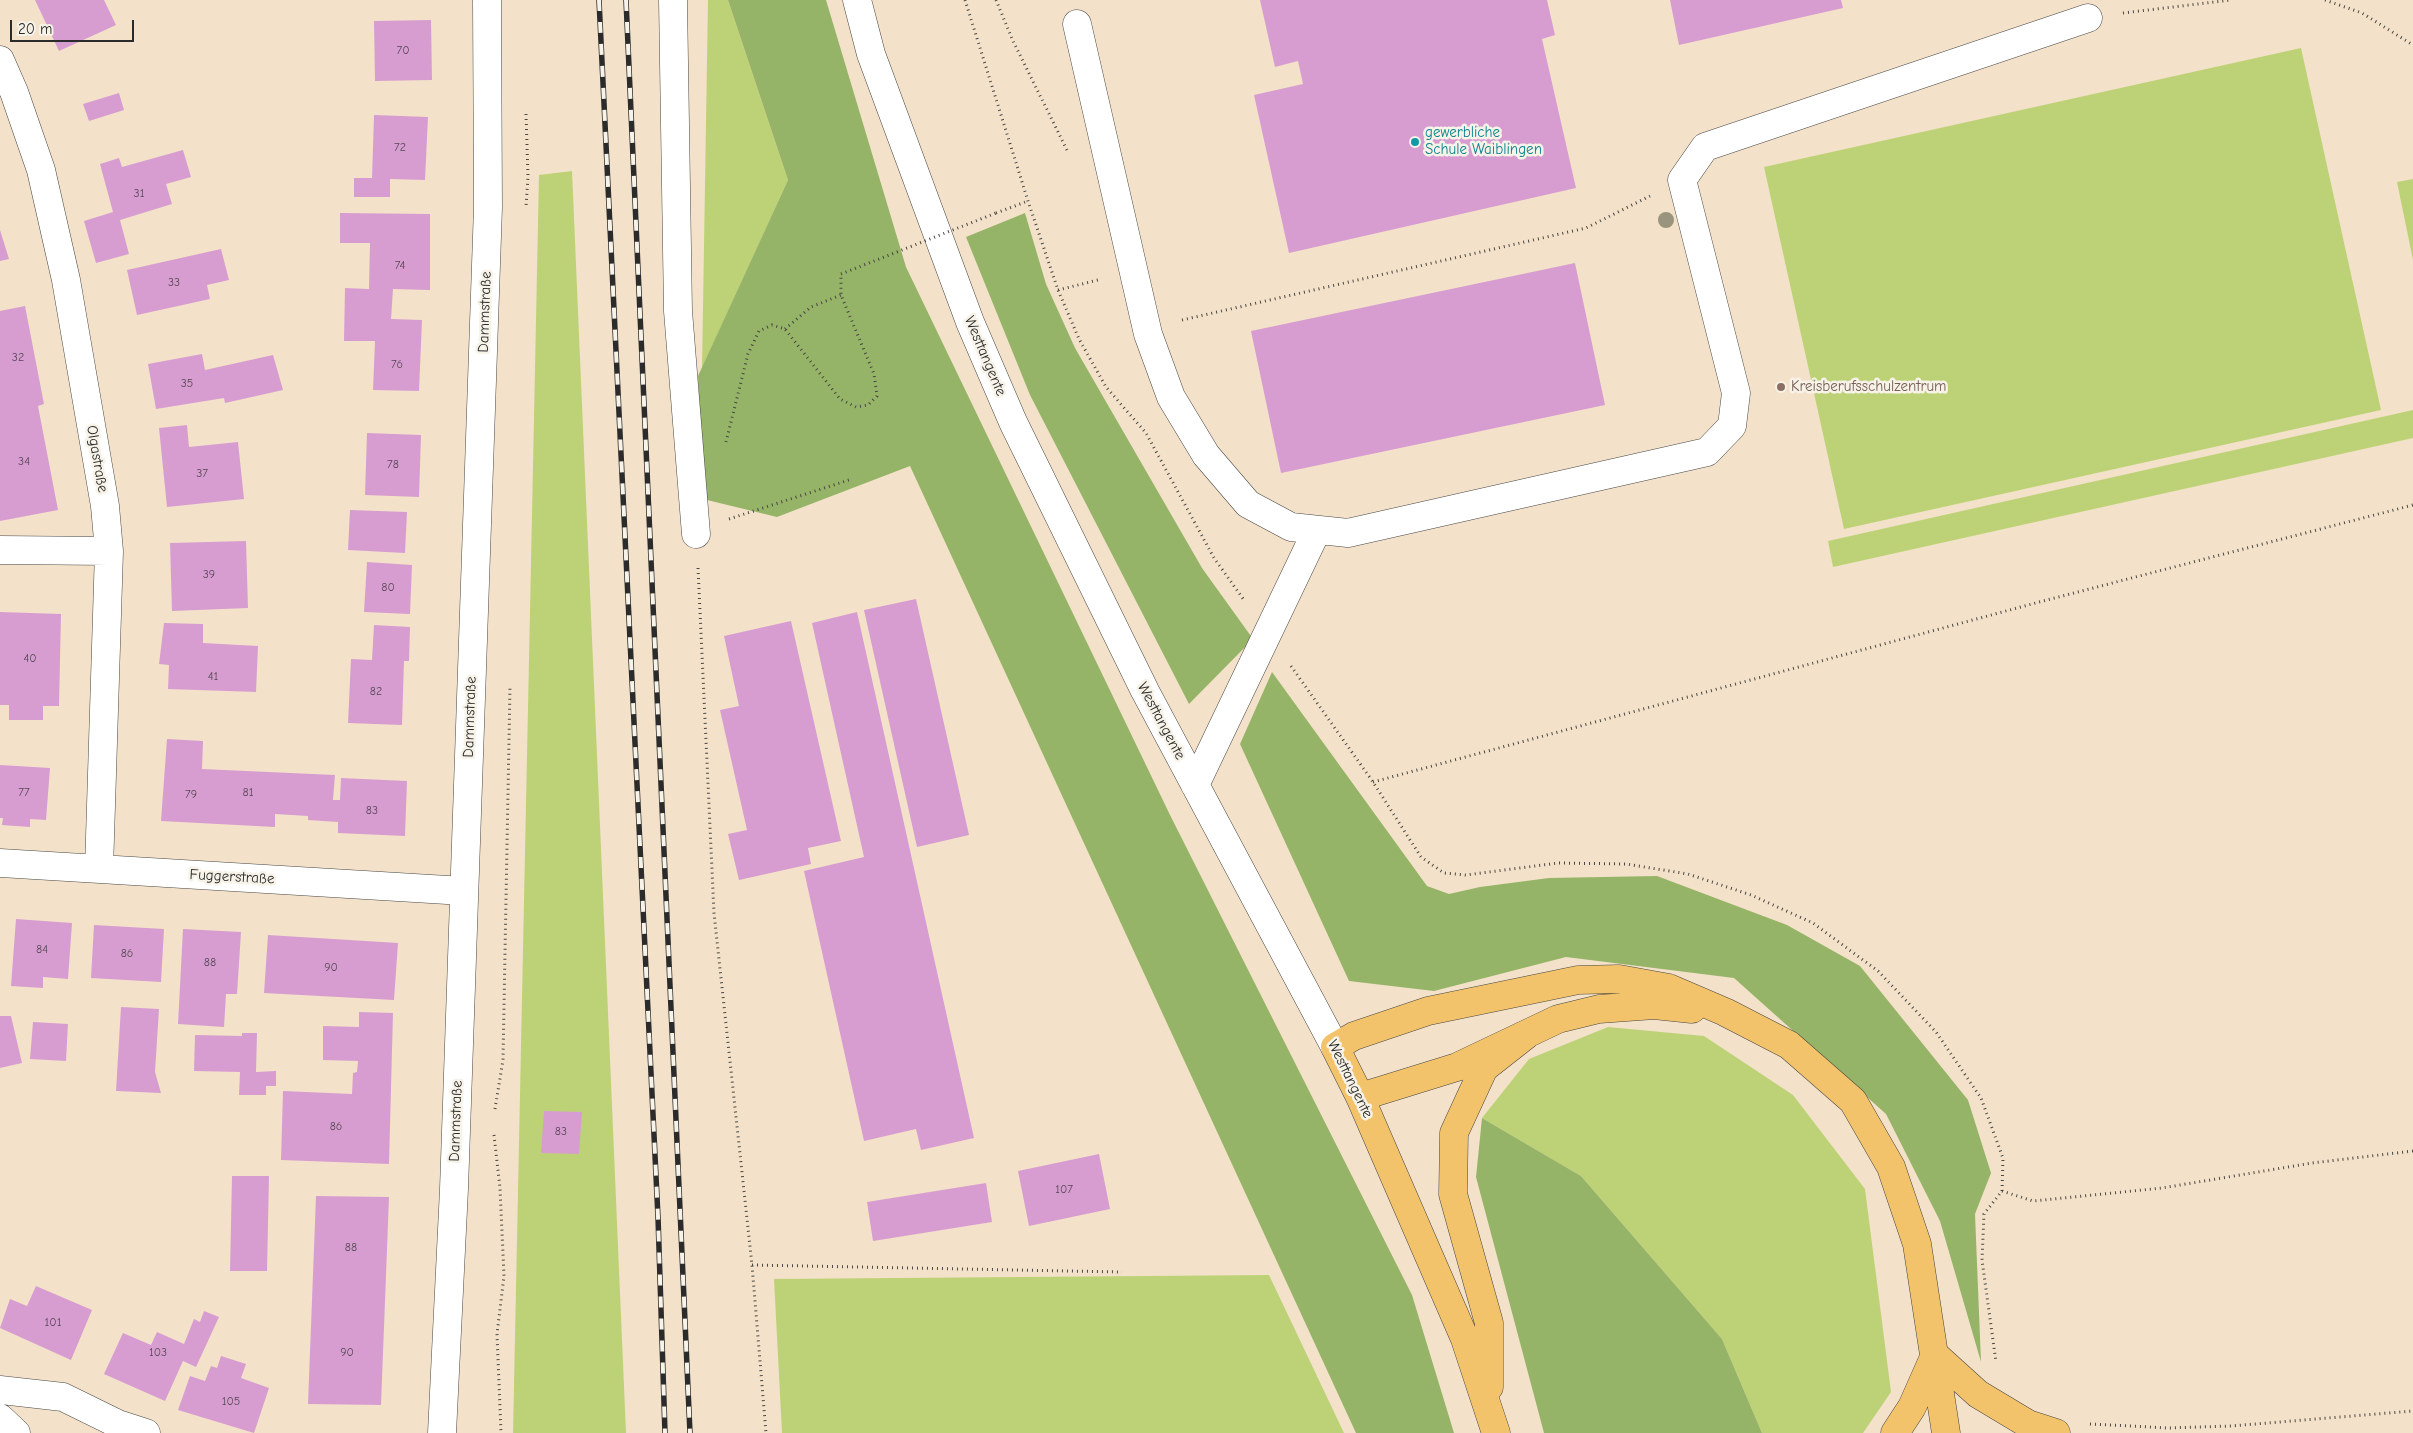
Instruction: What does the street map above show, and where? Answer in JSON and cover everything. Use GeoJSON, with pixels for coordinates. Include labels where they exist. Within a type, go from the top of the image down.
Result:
{"type":"FeatureCollection","features":[{"type":"Feature","properties":{"kind":"main road"},"geometry":{"type":"LineString","coordinates":[[1335,1047],[1370,1030],[1428,1011],[1578,980],[1619,979],[1669,988],[1725,1012],[1789,1045],[1853,1102],[1891,1167],[1917,1244],[1946,1433]]}},
{"type":"Feature","properties":{"kind":"main road"},"geometry":{"type":"LineString","coordinates":[[1360,1097],[1457,1067],[1558,1019],[1599,1009],[1654,1005],[1725,1012]]}},
{"type":"Feature","properties":{"kind":"main road"},"geometry":{"type":"LineString","coordinates":[[1493,1423],[1490,1323],[1452,1194],[1454,1133],[1484,1068],[1526,1034]]}},
{"type":"Feature","properties":{"kind":"main road","name":"Westtangente"},"geometry":{"type":"LineString","coordinates":[[1335,1047],[1360,1097],[1465,1339],[1493,1423]]}},
{"type":"Feature","properties":{"kind":"main road"},"geometry":{"type":"LineString","coordinates":[[1895,1433],[1912,1407],[1935,1355]]}},
{"type":"Feature","properties":{"kind":"main road"},"geometry":{"type":"LineString","coordinates":[[1935,1355],[1978,1394],[2028,1424],[2056,1433]]}},
{"type":"Feature","properties":{"kind":"street","name":"Dammstraße"},"geometry":{"type":"LineString","coordinates":[[442,1433],[453,1199],[488,207],[487,0]]}},
{"type":"Feature","properties":{"kind":"street"},"geometry":{"type":"LineString","coordinates":[[673,0],[678,311],[696,534]]}},
{"type":"Feature","properties":{"kind":"street","name":"Westtangente"},"geometry":{"type":"LineString","coordinates":[[857,0],[871,54],[970,322],[1018,431],[1145,691],[1335,1047]]}},
{"type":"Feature","properties":{"kind":"street"},"geometry":{"type":"LineString","coordinates":[[1077,24],[1148,334],[1171,397],[1206,456],[1248,504],[1291,527],[1348,533],[1707,452],[1732,426],[1736,393],[1682,180],[1705,148],[2088,18]]}},
{"type":"Feature","properties":{"kind":"street","name":"Olgastraße"},"geometry":{"type":"LineString","coordinates":[[0,60],[14,92],[41,170],[66,280],[105,506],[109,551],[99,870]]}},
{"type":"Feature","properties":{"kind":"street"},"geometry":{"type":"LineString","coordinates":[[1195,785],[1317,530]]}},
{"type":"Feature","properties":{"kind":"street"},"geometry":{"type":"LineString","coordinates":[[0,550],[109,551]]}},
{"type":"Feature","properties":{"kind":"street","name":"Fuggerstraße"},"geometry":{"type":"LineString","coordinates":[[0,863],[464,891]]}},
{"type":"Feature","properties":{"kind":"street"},"geometry":{"type":"LineString","coordinates":[[0,1390],[63,1397],[118,1424],[146,1433]]}},
{"type":"Feature","properties":{"kind":"street"},"geometry":{"type":"LineString","coordinates":[[0,1418],[16,1433]]}},
{"type":"Feature","properties":{"kind":"path"},"geometry":{"type":"LineString","coordinates":[[965,0],[1028,201],[1058,290],[1079,339],[1106,387],[1146,433],[1214,558],[1373,782],[2043,601],[2413,505]]}},
{"type":"Feature","properties":{"kind":"path"},"geometry":{"type":"LineString","coordinates":[[2088,18],[2231,0]]}},
{"type":"Feature","properties":{"kind":"path"},"geometry":{"type":"LineString","coordinates":[[2325,0],[2362,13],[2413,45]]}},
{"type":"Feature","properties":{"kind":"path"},"geometry":{"type":"LineString","coordinates":[[526,109],[528,176],[526,216]]}},
{"type":"Feature","properties":{"kind":"path"},"geometry":{"type":"LineString","coordinates":[[1197,316],[1586,228],[1682,180]]}},
{"type":"Feature","properties":{"kind":"path"},"geometry":{"type":"LineString","coordinates":[[724,449],[748,354],[759,331],[772,326],[785,329],[840,399],[856,407],[868,404],[878,396],[874,374],[841,295],[841,274],[1028,201]]}},
{"type":"Feature","properties":{"kind":"path"},"geometry":{"type":"LineString","coordinates":[[1058,290],[1104,278]]}},
{"type":"Feature","properties":{"kind":"path"},"geometry":{"type":"LineString","coordinates":[[785,329],[811,306],[841,295]]}},
{"type":"Feature","properties":{"kind":"path"},"geometry":{"type":"LineString","coordinates":[[766,1433],[752,1265],[714,913],[696,534],[719,522],[852,479]]}},
{"type":"Feature","properties":{"kind":"path"},"geometry":{"type":"LineString","coordinates":[[494,1114],[503,1060],[510,678]]}},
{"type":"Feature","properties":{"kind":"path"},"geometry":{"type":"LineString","coordinates":[[494,1133],[500,1188],[504,1276],[497,1334],[501,1433]]}},
{"type":"Feature","properties":{"kind":"path"},"geometry":{"type":"LineString","coordinates":[[2002,1191],[2034,1201],[2162,1188],[2312,1163],[2413,1151]]}},
{"type":"Feature","properties":{"kind":"path"},"geometry":{"type":"LineString","coordinates":[[752,1265],[1122,1272]]}},
{"type":"Feature","properties":{"kind":"path"},"geometry":{"type":"LineString","coordinates":[[2088,1424],[2168,1428],[2231,1426],[2413,1411]]}},
{"type":"Feature","properties":{"kind":"green space"},"geometry":{"type":"Polygon","coordinates":[[[708,0],[728,0],[788,180],[702,368],[708,0]]]}},
{"type":"Feature","properties":{"kind":"green space"},"geometry":{"type":"Polygon","coordinates":[[[728,0],[826,0],[906,267],[1171,817],[1412,1295],[1454,1433],[1356,1433],[910,466],[777,517],[703,499],[698,376],[788,180],[728,0]]]}},
{"type":"Feature","properties":{"kind":"green space"},"geometry":{"type":"Polygon","coordinates":[[[2301,48],[2381,410],[1844,529],[1764,167],[2301,48]]]}},
{"type":"Feature","properties":{"kind":"green space"},"geometry":{"type":"Polygon","coordinates":[[[572,171],[626,1433],[513,1433],[539,175],[572,171]]]}},
{"type":"Feature","properties":{"kind":"green space"},"geometry":{"type":"Polygon","coordinates":[[[2413,179],[2413,260],[2397,182],[2413,179]]]}},
{"type":"Feature","properties":{"kind":"green space"},"geometry":{"type":"Polygon","coordinates":[[[1025,213],[1046,284],[1075,348],[1202,568],[1253,639],[1189,704],[1030,395],[966,237],[1025,213]]]}},
{"type":"Feature","properties":{"kind":"green space"},"geometry":{"type":"Polygon","coordinates":[[[2413,410],[2413,438],[1833,567],[1828,541],[2413,410]]]}},
{"type":"Feature","properties":{"kind":"green space"},"geometry":{"type":"Polygon","coordinates":[[[1272,672],[1427,886],[1449,894],[1480,887],[1549,878],[1657,876],[1787,925],[1860,966],[1968,1100],[1991,1173],[1975,1214],[1981,1362],[1940,1221],[1886,1114],[1734,978],[1566,957],[1434,991],[1349,981],[1240,744],[1272,672]]]}},
{"type":"Feature","properties":{"kind":"green space"},"geometry":{"type":"Polygon","coordinates":[[[1608,1027],[1704,1036],[1793,1095],[1865,1189],[1891,1392],[1863,1433],[1762,1433],[1722,1339],[1581,1176],[1482,1118],[1529,1059],[1608,1027]]]}},
{"type":"Feature","properties":{"kind":"green space"},"geometry":{"type":"Polygon","coordinates":[[[1482,1118],[1581,1176],[1722,1339],[1762,1433],[1544,1433],[1476,1177],[1482,1118]]]}},
{"type":"Feature","properties":{"kind":"green space"},"geometry":{"type":"Polygon","coordinates":[[[1269,1275],[1344,1433],[782,1433],[774,1279],[1269,1275]]]}},
{"type":"Feature","properties":{"kind":"building"},"geometry":{"type":"Polygon","coordinates":[[[35,0],[104,0],[116,25],[59,51],[35,0]]]}},
{"type":"Feature","properties":{"kind":"building","name":"gewerbliche Schule Waiblingen"},"geometry":{"type":"Polygon","coordinates":[[[1260,0],[1547,0],[1555,35],[1542,39],[1576,188],[1289,253],[1254,95],[1303,84],[1298,61],[1275,67],[1260,0]]]}},
{"type":"Feature","properties":{"kind":"building"},"geometry":{"type":"Polygon","coordinates":[[[1670,0],[1841,0],[1843,8],[1679,45],[1670,0]]]}},
{"type":"Feature","properties":{"kind":"building"},"geometry":{"type":"Polygon","coordinates":[[[431,20],[432,80],[375,81],[374,21],[431,20]]]}},
{"type":"Feature","properties":{"kind":"building"},"geometry":{"type":"Polygon","coordinates":[[[119,93],[124,110],[89,121],[83,104],[119,93]]]}},
{"type":"Feature","properties":{"kind":"building"},"geometry":{"type":"Polygon","coordinates":[[[374,115],[428,117],[425,180],[390,179],[390,197],[354,197],[354,178],[372,178],[374,115]]]}},
{"type":"Feature","properties":{"kind":"building"},"geometry":{"type":"Polygon","coordinates":[[[183,150],[191,177],[166,184],[172,204],[120,220],[129,254],[96,263],[84,221],[113,212],[100,164],[119,158],[122,167],[183,150]]]}},
{"type":"Feature","properties":{"kind":"building"},"geometry":{"type":"Polygon","coordinates":[[[340,213],[430,214],[430,290],[393,289],[391,319],[422,320],[419,391],[373,390],[375,341],[344,341],[345,288],[369,289],[370,243],[340,243],[340,213]]]}},
{"type":"Feature","properties":{"kind":"building"},"geometry":{"type":"Polygon","coordinates":[[[0,230],[9,259],[0,261],[0,230]]]}},
{"type":"Feature","properties":{"kind":"building"},"geometry":{"type":"Polygon","coordinates":[[[221,249],[229,280],[207,285],[210,299],[137,315],[127,270],[221,249]]]}},
{"type":"Feature","properties":{"kind":"building"},"geometry":{"type":"Polygon","coordinates":[[[1575,263],[1605,405],[1281,473],[1251,331],[1575,263]]]}},
{"type":"Feature","properties":{"kind":"building"},"geometry":{"type":"Polygon","coordinates":[[[25,306],[44,404],[38,406],[58,510],[0,521],[0,311],[25,306]]]}},
{"type":"Feature","properties":{"kind":"building"},"geometry":{"type":"Polygon","coordinates":[[[202,354],[205,370],[273,355],[283,390],[225,403],[224,398],[156,409],[148,364],[202,354]]]}},
{"type":"Feature","properties":{"kind":"building"},"geometry":{"type":"Polygon","coordinates":[[[187,425],[189,447],[238,442],[244,499],[167,507],[159,428],[187,425]]]}},
{"type":"Feature","properties":{"kind":"building"},"geometry":{"type":"Polygon","coordinates":[[[367,433],[421,435],[419,497],[365,495],[367,433]]]}},
{"type":"Feature","properties":{"kind":"building"},"geometry":{"type":"Polygon","coordinates":[[[350,510],[407,512],[405,553],[348,550],[350,510]]]}},
{"type":"Feature","properties":{"kind":"building"},"geometry":{"type":"Polygon","coordinates":[[[246,541],[248,608],[172,611],[170,543],[246,541]]]}},
{"type":"Feature","properties":{"kind":"building"},"geometry":{"type":"Polygon","coordinates":[[[367,562],[412,565],[410,614],[364,612],[367,562]]]}},
{"type":"Feature","properties":{"kind":"building"},"geometry":{"type":"Polygon","coordinates":[[[916,599],[969,835],[917,847],[864,610],[916,599]]]}},
{"type":"Feature","properties":{"kind":"building"},"geometry":{"type":"Polygon","coordinates":[[[0,612],[61,614],[59,706],[43,706],[43,720],[9,720],[9,705],[0,705],[0,612]]]}},
{"type":"Feature","properties":{"kind":"building"},"geometry":{"type":"Polygon","coordinates":[[[857,612],[974,1138],[921,1150],[916,1129],[864,1141],[804,871],[864,857],[812,623],[857,612]]]}},
{"type":"Feature","properties":{"kind":"building"},"geometry":{"type":"Polygon","coordinates":[[[791,621],[841,841],[808,848],[811,864],[739,880],[728,834],[747,830],[720,710],[739,706],[724,636],[791,621]]]}},
{"type":"Feature","properties":{"kind":"building"},"geometry":{"type":"Polygon","coordinates":[[[164,623],[203,624],[203,643],[258,646],[256,692],[168,689],[169,665],[159,664],[164,623]]]}},
{"type":"Feature","properties":{"kind":"building"},"geometry":{"type":"Polygon","coordinates":[[[374,625],[410,627],[409,661],[404,661],[402,725],[348,723],[351,659],[372,660],[374,625]]]}},
{"type":"Feature","properties":{"kind":"building"},"geometry":{"type":"Polygon","coordinates":[[[167,739],[203,741],[202,769],[335,775],[333,800],[340,800],[341,778],[407,781],[405,836],[338,833],[338,822],[308,820],[308,816],[275,814],[275,827],[161,821],[167,739]]]}},
{"type":"Feature","properties":{"kind":"building"},"geometry":{"type":"Polygon","coordinates":[[[0,765],[50,768],[46,820],[30,819],[30,827],[2,825],[3,818],[0,818],[0,765]]]}},
{"type":"Feature","properties":{"kind":"building"},"geometry":{"type":"Polygon","coordinates":[[[16,919],[72,923],[68,979],[43,977],[43,988],[11,986],[16,919]]]}},
{"type":"Feature","properties":{"kind":"building"},"geometry":{"type":"Polygon","coordinates":[[[94,925],[164,929],[161,982],[91,978],[94,925]]]}},
{"type":"Feature","properties":{"kind":"building"},"geometry":{"type":"Polygon","coordinates":[[[183,929],[241,932],[237,994],[226,994],[224,1027],[178,1024],[183,929]]]}},
{"type":"Feature","properties":{"kind":"building"},"geometry":{"type":"Polygon","coordinates":[[[268,935],[398,943],[394,1000],[264,993],[268,935]]]}},
{"type":"Feature","properties":{"kind":"building"},"geometry":{"type":"Polygon","coordinates":[[[121,1007],[159,1009],[155,1072],[161,1093],[116,1091],[121,1007]]]}},
{"type":"Feature","properties":{"kind":"building"},"geometry":{"type":"Polygon","coordinates":[[[359,1012],[393,1013],[389,1164],[281,1160],[283,1091],[352,1094],[353,1073],[357,1072],[358,1061],[323,1060],[323,1026],[359,1027],[359,1012]]]}},
{"type":"Feature","properties":{"kind":"building"},"geometry":{"type":"Polygon","coordinates":[[[0,1016],[11,1016],[22,1063],[0,1068],[0,1016]]]}},
{"type":"Feature","properties":{"kind":"building"},"geometry":{"type":"Polygon","coordinates":[[[33,1022],[68,1024],[66,1061],[30,1059],[33,1022]]]}},
{"type":"Feature","properties":{"kind":"building"},"geometry":{"type":"Polygon","coordinates":[[[242,1033],[257,1033],[256,1072],[276,1071],[276,1086],[266,1086],[266,1095],[239,1095],[240,1072],[194,1071],[195,1035],[242,1036],[242,1033]]]}},
{"type":"Feature","properties":{"kind":"building"},"geometry":{"type":"Polygon","coordinates":[[[544,1111],[582,1112],[579,1154],[541,1153],[544,1111]]]}},
{"type":"Feature","properties":{"kind":"building"},"geometry":{"type":"Polygon","coordinates":[[[1099,1154],[1110,1209],[1029,1226],[1018,1171],[1099,1154]]]}},
{"type":"Feature","properties":{"kind":"building"},"geometry":{"type":"Polygon","coordinates":[[[232,1176],[269,1176],[267,1271],[230,1271],[232,1176]]]}},
{"type":"Feature","properties":{"kind":"building"},"geometry":{"type":"Polygon","coordinates":[[[986,1183],[992,1222],[873,1241],[867,1202],[986,1183]]]}},
{"type":"Feature","properties":{"kind":"building"},"geometry":{"type":"Polygon","coordinates":[[[316,1196],[389,1197],[381,1405],[308,1404],[316,1196]]]}},
{"type":"Feature","properties":{"kind":"building"},"geometry":{"type":"Polygon","coordinates":[[[36,1286],[92,1310],[71,1360],[0,1328],[10,1299],[27,1306],[36,1286]]]}},
{"type":"Feature","properties":{"kind":"building"},"geometry":{"type":"Polygon","coordinates":[[[204,1311],[219,1317],[196,1367],[183,1361],[165,1401],[104,1374],[123,1333],[151,1345],[157,1332],[184,1344],[194,1319],[200,1322],[204,1311]]]}},
{"type":"Feature","properties":{"kind":"building"},"geometry":{"type":"Polygon","coordinates":[[[221,1356],[246,1364],[241,1378],[269,1388],[254,1433],[178,1410],[190,1376],[205,1381],[211,1366],[217,1368],[221,1356]]]}},
{"type":"Feature","properties":{"kind":"railway"},"geometry":{"type":"LineString","coordinates":[[599,0],[658,1217],[665,1433]]}},
{"type":"Feature","properties":{"kind":"railway"},"geometry":{"type":"LineString","coordinates":[[626,0],[690,1433]]}},
{"type":"Feature","properties":{"kind":"place","name":"gewerbliche Schule Waiblingen"},"geometry":{"type":"Point","coordinates":[1415,142]}},
{"type":"Feature","properties":{"kind":"place","name":"Kreisberufsschulzentrum"},"geometry":{"type":"Point","coordinates":[1781,387]}}]}
